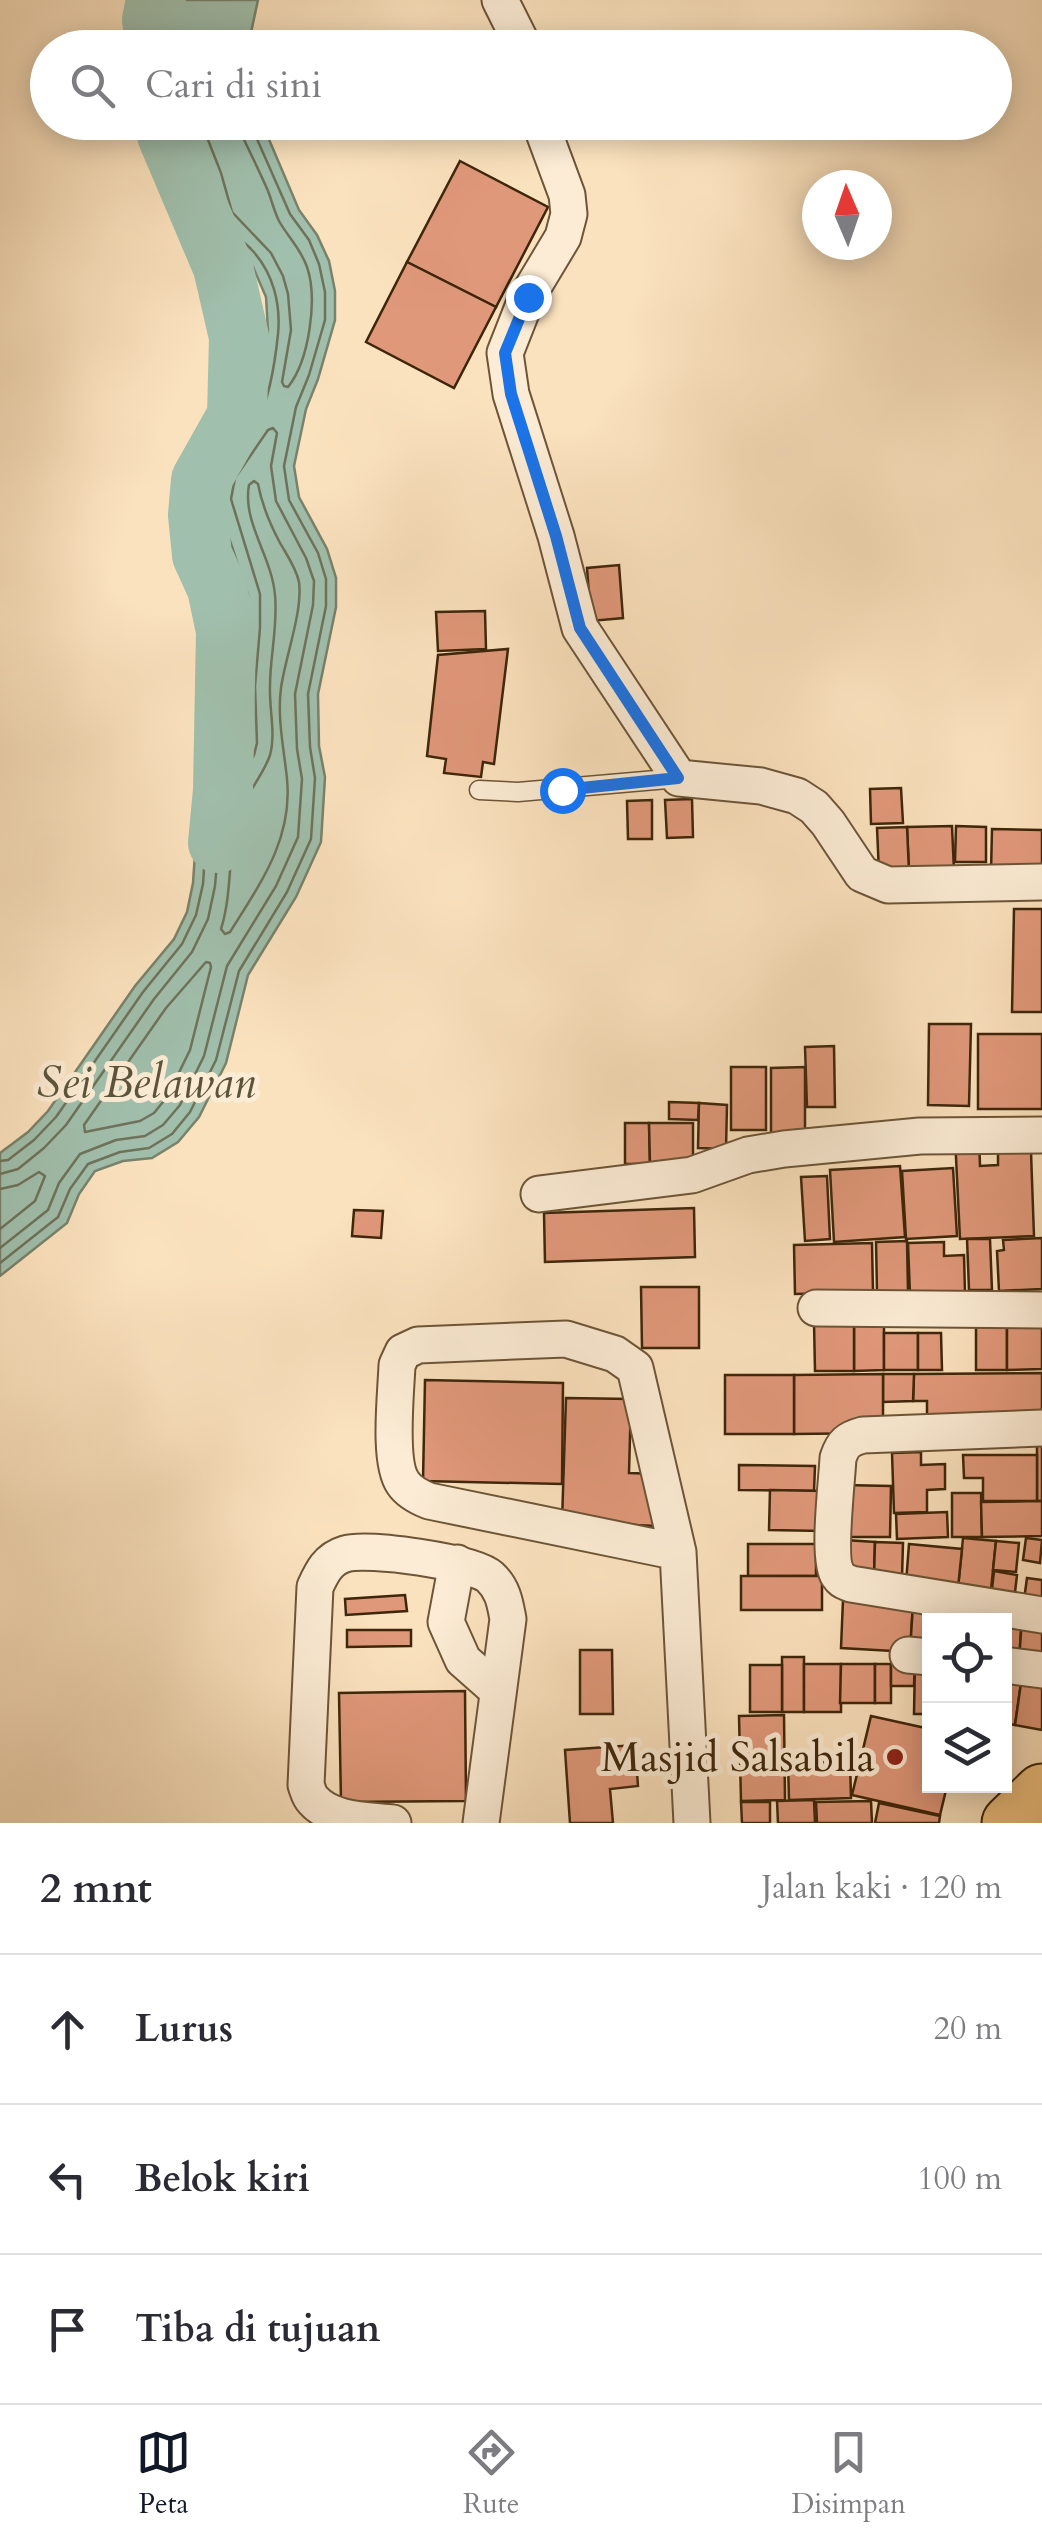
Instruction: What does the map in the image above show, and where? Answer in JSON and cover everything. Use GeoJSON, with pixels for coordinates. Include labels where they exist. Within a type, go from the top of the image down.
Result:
{"type":"FeatureCollection","features":[{"type":"Feature","properties":{"kind":"main road"},"geometry":{"type":"LineString","coordinates":[[1010,1823],[1042,1792]]}},
{"type":"Feature","properties":{"kind":"street"},"geometry":{"type":"LineString","coordinates":[[500,0],[515,30]]}},
{"type":"Feature","properties":{"kind":"street"},"geometry":{"type":"LineString","coordinates":[[547,140],[567,196],[568,214],[563,237],[528,297],[505,353],[511,394],[556,536],[580,628],[678,778],[762,786],[798,796],[828,823],[862,874],[888,885],[1042,882]]}},
{"type":"Feature","properties":{"kind":"street"},"geometry":{"type":"LineString","coordinates":[[539,1194],[692,1175],[748,1156],[784,1149],[920,1136],[1042,1135]]}},
{"type":"Feature","properties":{"kind":"street"},"geometry":{"type":"LineString","coordinates":[[816,1308],[1042,1310]]}},
{"type":"Feature","properties":{"kind":"street"},"geometry":{"type":"LineString","coordinates":[[678,1552],[416,1496],[403,1484],[394,1465],[397,1365],[403,1352],[418,1345],[566,1339],[615,1354],[635,1368],[678,1552],[692,1823]]}},
{"type":"Feature","properties":{"kind":"street"},"geometry":{"type":"LineString","coordinates":[[1042,1428],[850,1438],[838,1458],[833,1551],[834,1571],[851,1584],[1042,1615]]}},
{"type":"Feature","properties":{"kind":"street"},"geometry":{"type":"LineString","coordinates":[[393,1823],[351,1819],[330,1812],[313,1800],[306,1785],[315,1587],[326,1564],[346,1553],[375,1552],[457,1563],[488,1574],[504,1594],[508,1619],[481,1823]]}},
{"type":"Feature","properties":{"kind":"street"},"geometry":{"type":"LineString","coordinates":[[457,1563],[446,1622],[463,1660],[498,1690]]}},
{"type":"Feature","properties":{"kind":"street"},"geometry":{"type":"LineString","coordinates":[[1012,1666],[1042,1670]]}},
{"type":"Feature","properties":{"kind":"lane"},"geometry":{"type":"LineString","coordinates":[[480,790],[518,792],[678,778]]}},
{"type":"Feature","properties":{"kind":"water"},"geometry":{"type":"Polygon","coordinates":[[[166,0],[258,0],[252,30],[167,30],[166,0]]]}},
{"type":"Feature","properties":{"kind":"water","name":"Sei Belawan"},"geometry":{"type":"Polygon","coordinates":[[[183,140],[269,140],[299,210],[329,261],[335,291],[335,320],[306,409],[294,466],[299,497],[327,549],[336,578],[336,607],[318,694],[319,746],[325,777],[321,842],[296,897],[248,975],[226,1063],[199,1117],[178,1142],[152,1158],[123,1161],[95,1171],[79,1194],[67,1223],[0,1276],[0,1153],[48,1111],[135,986],[174,939],[187,912],[204,795],[234,744],[232,686],[238,597],[208,499],[213,470],[248,419],[258,391],[268,331],[266,297],[253,267],[211,221],[183,140]]]}},
{"type":"Feature","properties":{"kind":"building"},"geometry":{"type":"Polygon","coordinates":[[[460,161],[548,207],[496,307],[407,262],[460,161]]]}},
{"type":"Feature","properties":{"kind":"building"},"geometry":{"type":"Polygon","coordinates":[[[407,262],[496,307],[454,388],[366,342],[407,262]]]}},
{"type":"Feature","properties":{"kind":"building"},"geometry":{"type":"Polygon","coordinates":[[[619,565],[623,618],[591,621],[587,568],[619,565]]]}},
{"type":"Feature","properties":{"kind":"building"},"geometry":{"type":"Polygon","coordinates":[[[485,611],[486,649],[438,651],[436,612],[485,611]]]}},
{"type":"Feature","properties":{"kind":"building"},"geometry":{"type":"Polygon","coordinates":[[[508,649],[494,764],[483,762],[481,777],[444,773],[446,759],[427,756],[438,655],[508,649]]]}},
{"type":"Feature","properties":{"kind":"building"},"geometry":{"type":"Polygon","coordinates":[[[901,788],[903,823],[871,824],[870,789],[901,788]]]}},
{"type":"Feature","properties":{"kind":"building"},"geometry":{"type":"Polygon","coordinates":[[[692,799],[693,837],[667,838],[665,800],[692,799]]]}},
{"type":"Feature","properties":{"kind":"building"},"geometry":{"type":"Polygon","coordinates":[[[652,800],[652,839],[628,839],[627,801],[652,800]]]}},
{"type":"Feature","properties":{"kind":"building"},"geometry":{"type":"Polygon","coordinates":[[[952,826],[954,871],[909,872],[907,827],[952,826]]]}},
{"type":"Feature","properties":{"kind":"building"},"geometry":{"type":"Polygon","coordinates":[[[956,826],[986,827],[986,862],[955,862],[956,826]]]}},
{"type":"Feature","properties":{"kind":"building"},"geometry":{"type":"Polygon","coordinates":[[[907,827],[909,872],[879,873],[877,828],[907,827]]]}},
{"type":"Feature","properties":{"kind":"building"},"geometry":{"type":"Polygon","coordinates":[[[992,829],[1042,830],[1042,872],[991,872],[992,829]]]}},
{"type":"Feature","properties":{"kind":"building"},"geometry":{"type":"Polygon","coordinates":[[[1014,909],[1042,909],[1042,1012],[1012,1012],[1014,909]]]}},
{"type":"Feature","properties":{"kind":"building"},"geometry":{"type":"Polygon","coordinates":[[[929,1024],[971,1024],[969,1106],[928,1105],[929,1024]]]}},
{"type":"Feature","properties":{"kind":"building"},"geometry":{"type":"Polygon","coordinates":[[[978,1034],[1042,1034],[1042,1109],[978,1109],[978,1034]]]}},
{"type":"Feature","properties":{"kind":"building"},"geometry":{"type":"Polygon","coordinates":[[[834,1046],[835,1107],[807,1107],[805,1047],[834,1046]]]}},
{"type":"Feature","properties":{"kind":"building"},"geometry":{"type":"Polygon","coordinates":[[[731,1067],[766,1067],[766,1130],[731,1130],[731,1067]]]}},
{"type":"Feature","properties":{"kind":"building"},"geometry":{"type":"Polygon","coordinates":[[[805,1067],[805,1137],[771,1138],[771,1068],[805,1067]]]}},
{"type":"Feature","properties":{"kind":"building"},"geometry":{"type":"Polygon","coordinates":[[[669,1102],[699,1103],[698,1120],[669,1119],[669,1102]]]}},
{"type":"Feature","properties":{"kind":"building"},"geometry":{"type":"Polygon","coordinates":[[[699,1103],[727,1105],[726,1149],[698,1148],[699,1103]]]}},
{"type":"Feature","properties":{"kind":"building"},"geometry":{"type":"Polygon","coordinates":[[[625,1123],[649,1123],[650,1164],[625,1164],[625,1123]]]}},
{"type":"Feature","properties":{"kind":"building"},"geometry":{"type":"Polygon","coordinates":[[[649,1123],[693,1123],[693,1163],[650,1164],[649,1123]]]}},
{"type":"Feature","properties":{"kind":"building"},"geometry":{"type":"Polygon","coordinates":[[[979,1136],[980,1166],[998,1165],[998,1153],[1031,1152],[1034,1236],[960,1239],[955,1137],[979,1136]]]}},
{"type":"Feature","properties":{"kind":"building"},"geometry":{"type":"Polygon","coordinates":[[[900,1166],[905,1237],[834,1242],[830,1170],[900,1166]]]}},
{"type":"Feature","properties":{"kind":"building"},"geometry":{"type":"Polygon","coordinates":[[[953,1168],[957,1236],[906,1239],[902,1171],[953,1168]]]}},
{"type":"Feature","properties":{"kind":"building"},"geometry":{"type":"Polygon","coordinates":[[[827,1176],[830,1239],[805,1241],[801,1177],[827,1176]]]}},
{"type":"Feature","properties":{"kind":"building"},"geometry":{"type":"Polygon","coordinates":[[[694,1208],[695,1257],[545,1262],[544,1213],[694,1208]]]}},
{"type":"Feature","properties":{"kind":"building"},"geometry":{"type":"Polygon","coordinates":[[[354,1210],[383,1211],[381,1238],[352,1236],[354,1210]]]}},
{"type":"Feature","properties":{"kind":"building"},"geometry":{"type":"Polygon","coordinates":[[[1042,1238],[1042,1289],[999,1291],[997,1251],[1004,1250],[1003,1240],[1042,1238]]]}},
{"type":"Feature","properties":{"kind":"building"},"geometry":{"type":"Polygon","coordinates":[[[967,1239],[990,1239],[992,1290],[969,1290],[967,1239]]]}},
{"type":"Feature","properties":{"kind":"building"},"geometry":{"type":"Polygon","coordinates":[[[907,1241],[908,1291],[877,1292],[876,1242],[907,1241]]]}},
{"type":"Feature","properties":{"kind":"building"},"geometry":{"type":"Polygon","coordinates":[[[944,1242],[944,1256],[964,1255],[965,1293],[910,1295],[908,1243],[944,1242]]]}},
{"type":"Feature","properties":{"kind":"building"},"geometry":{"type":"Polygon","coordinates":[[[872,1243],[873,1292],[795,1294],[794,1245],[872,1243]]]}},
{"type":"Feature","properties":{"kind":"building"},"geometry":{"type":"Polygon","coordinates":[[[641,1287],[699,1287],[699,1348],[642,1348],[641,1287]]]}},
{"type":"Feature","properties":{"kind":"building"},"geometry":{"type":"Polygon","coordinates":[[[884,1321],[884,1370],[854,1371],[854,1322],[884,1321]]]}},
{"type":"Feature","properties":{"kind":"building"},"geometry":{"type":"Polygon","coordinates":[[[814,1322],[854,1322],[854,1371],[815,1371],[814,1322]]]}},
{"type":"Feature","properties":{"kind":"building"},"geometry":{"type":"Polygon","coordinates":[[[976,1324],[1007,1324],[1007,1370],[976,1370],[976,1324]]]}},
{"type":"Feature","properties":{"kind":"building"},"geometry":{"type":"Polygon","coordinates":[[[1007,1324],[1042,1324],[1042,1369],[1007,1370],[1007,1324]]]}},
{"type":"Feature","properties":{"kind":"building"},"geometry":{"type":"Polygon","coordinates":[[[884,1333],[918,1333],[918,1370],[884,1370],[884,1333]]]}},
{"type":"Feature","properties":{"kind":"building"},"geometry":{"type":"Polygon","coordinates":[[[918,1333],[941,1333],[942,1370],[918,1370],[918,1333]]]}},
{"type":"Feature","properties":{"kind":"building"},"geometry":{"type":"Polygon","coordinates":[[[1042,1373],[1042,1419],[927,1419],[927,1401],[913,1401],[914,1374],[1042,1373]]]}},
{"type":"Feature","properties":{"kind":"building"},"geometry":{"type":"Polygon","coordinates":[[[883,1374],[914,1374],[913,1401],[883,1402],[883,1374]]]}},
{"type":"Feature","properties":{"kind":"building"},"geometry":{"type":"Polygon","coordinates":[[[883,1374],[883,1433],[794,1434],[794,1375],[883,1374]]]}},
{"type":"Feature","properties":{"kind":"building"},"geometry":{"type":"Polygon","coordinates":[[[725,1375],[794,1375],[794,1434],[725,1434],[725,1375]]]}},
{"type":"Feature","properties":{"kind":"building"},"geometry":{"type":"Polygon","coordinates":[[[425,1380],[563,1383],[562,1484],[423,1481],[425,1380]]]}},
{"type":"Feature","properties":{"kind":"building"},"geometry":{"type":"Polygon","coordinates":[[[566,1398],[631,1399],[629,1473],[659,1474],[657,1526],[562,1522],[566,1398]]]}},
{"type":"Feature","properties":{"kind":"building"},"geometry":{"type":"Polygon","coordinates":[[[1037,1441],[1042,1441],[1042,1501],[1037,1501],[1037,1441]]]}},
{"type":"Feature","properties":{"kind":"building"},"geometry":{"type":"Polygon","coordinates":[[[921,1452],[921,1465],[945,1464],[945,1489],[927,1490],[927,1512],[894,1513],[892,1453],[921,1452]]]}},
{"type":"Feature","properties":{"kind":"building"},"geometry":{"type":"Polygon","coordinates":[[[963,1455],[1037,1455],[1037,1501],[983,1501],[983,1478],[964,1478],[963,1455]]]}},
{"type":"Feature","properties":{"kind":"building"},"geometry":{"type":"Polygon","coordinates":[[[739,1465],[815,1466],[814,1491],[739,1490],[739,1465]]]}},
{"type":"Feature","properties":{"kind":"building"},"geometry":{"type":"Polygon","coordinates":[[[843,1485],[891,1486],[890,1537],[842,1537],[843,1485]]]}},
{"type":"Feature","properties":{"kind":"building"},"geometry":{"type":"Polygon","coordinates":[[[770,1490],[824,1491],[823,1531],[769,1530],[770,1490]]]}},
{"type":"Feature","properties":{"kind":"building"},"geometry":{"type":"Polygon","coordinates":[[[952,1493],[981,1493],[982,1537],[952,1537],[952,1493]]]}},
{"type":"Feature","properties":{"kind":"building"},"geometry":{"type":"Polygon","coordinates":[[[1042,1501],[1042,1536],[982,1537],[981,1502],[1042,1501]]]}},
{"type":"Feature","properties":{"kind":"building"},"geometry":{"type":"Polygon","coordinates":[[[947,1512],[948,1537],[897,1539],[896,1514],[947,1512]]]}},
{"type":"Feature","properties":{"kind":"building"},"geometry":{"type":"Polygon","coordinates":[[[963,1538],[996,1541],[991,1590],[958,1588],[963,1538]]]}},
{"type":"Feature","properties":{"kind":"building"},"geometry":{"type":"Polygon","coordinates":[[[1026,1538],[1042,1540],[1040,1563],[1023,1560],[1026,1538]]]}},
{"type":"Feature","properties":{"kind":"building"},"geometry":{"type":"Polygon","coordinates":[[[845,1540],[875,1542],[874,1577],[843,1575],[845,1540]]]}},
{"type":"Feature","properties":{"kind":"building"},"geometry":{"type":"Polygon","coordinates":[[[996,1541],[1019,1543],[1016,1572],[993,1570],[996,1541]]]}},
{"type":"Feature","properties":{"kind":"building"},"geometry":{"type":"Polygon","coordinates":[[[875,1542],[903,1543],[902,1578],[874,1577],[875,1542]]]}},
{"type":"Feature","properties":{"kind":"building"},"geometry":{"type":"Polygon","coordinates":[[[748,1544],[816,1544],[816,1576],[748,1576],[748,1544]]]}},
{"type":"Feature","properties":{"kind":"building"},"geometry":{"type":"Polygon","coordinates":[[[909,1544],[962,1549],[958,1588],[906,1583],[909,1544]]]}},
{"type":"Feature","properties":{"kind":"building"},"geometry":{"type":"Polygon","coordinates":[[[994,1571],[1017,1575],[1014,1601],[991,1598],[994,1571]]]}},
{"type":"Feature","properties":{"kind":"building"},"geometry":{"type":"Polygon","coordinates":[[[741,1576],[822,1576],[822,1610],[741,1610],[741,1576]]]}},
{"type":"Feature","properties":{"kind":"building"},"geometry":{"type":"Polygon","coordinates":[[[1027,1578],[1042,1580],[1042,1610],[1023,1607],[1027,1578]]]}},
{"type":"Feature","properties":{"kind":"building"},"geometry":{"type":"Polygon","coordinates":[[[405,1595],[407,1611],[346,1615],[345,1599],[405,1595]]]}},
{"type":"Feature","properties":{"kind":"building"},"geometry":{"type":"Polygon","coordinates":[[[843,1600],[913,1604],[910,1652],[841,1648],[843,1600]]]}},
{"type":"Feature","properties":{"kind":"building"},"geometry":{"type":"Polygon","coordinates":[[[913,1604],[944,1605],[943,1613],[922,1613],[922,1653],[910,1652],[913,1604]]]}},
{"type":"Feature","properties":{"kind":"building"},"geometry":{"type":"Polygon","coordinates":[[[1022,1617],[1019,1661],[1012,1661],[1012,1619],[1022,1617]]]}},
{"type":"Feature","properties":{"kind":"building"},"geometry":{"type":"Polygon","coordinates":[[[1022,1617],[1042,1618],[1042,1663],[1019,1661],[1022,1617]]]}},
{"type":"Feature","properties":{"kind":"building"},"geometry":{"type":"Polygon","coordinates":[[[347,1630],[411,1630],[411,1646],[347,1647],[347,1630]]]}},
{"type":"Feature","properties":{"kind":"building"},"geometry":{"type":"Polygon","coordinates":[[[580,1650],[612,1650],[613,1714],[580,1714],[580,1650]]]}},
{"type":"Feature","properties":{"kind":"building"},"geometry":{"type":"Polygon","coordinates":[[[782,1657],[804,1657],[804,1712],[782,1712],[782,1657]]]}},
{"type":"Feature","properties":{"kind":"building"},"geometry":{"type":"Polygon","coordinates":[[[804,1664],[841,1664],[841,1712],[804,1712],[804,1664]]]}},
{"type":"Feature","properties":{"kind":"building"},"geometry":{"type":"Polygon","coordinates":[[[841,1664],[875,1664],[875,1703],[840,1703],[841,1664]]]}},
{"type":"Feature","properties":{"kind":"building"},"geometry":{"type":"Polygon","coordinates":[[[875,1664],[891,1664],[891,1703],[875,1703],[875,1664]]]}},
{"type":"Feature","properties":{"kind":"building"},"geometry":{"type":"Polygon","coordinates":[[[891,1664],[915,1664],[914,1686],[891,1686],[891,1664]]]}},
{"type":"Feature","properties":{"kind":"building"},"geometry":{"type":"Polygon","coordinates":[[[915,1664],[922,1664],[922,1714],[914,1714],[915,1664]]]}},
{"type":"Feature","properties":{"kind":"building"},"geometry":{"type":"Polygon","coordinates":[[[750,1665],[782,1665],[782,1712],[750,1712],[750,1665]]]}},
{"type":"Feature","properties":{"kind":"building"},"geometry":{"type":"Polygon","coordinates":[[[1012,1675],[1022,1676],[1015,1725],[1012,1724],[1012,1675]]]}},
{"type":"Feature","properties":{"kind":"building"},"geometry":{"type":"Polygon","coordinates":[[[1022,1676],[1042,1680],[1042,1730],[1015,1725],[1022,1676]]]}},
{"type":"Feature","properties":{"kind":"building"},"geometry":{"type":"Polygon","coordinates":[[[465,1691],[466,1801],[341,1802],[339,1693],[465,1691]]]}},
{"type":"Feature","properties":{"kind":"building"},"geometry":{"type":"Polygon","coordinates":[[[784,1715],[785,1800],[741,1801],[739,1716],[784,1715]]]}},
{"type":"Feature","properties":{"kind":"building","name":"Masjid Salsabila"},"geometry":{"type":"Polygon","coordinates":[[[871,1716],[922,1727],[922,1793],[945,1793],[940,1815],[852,1795],[871,1716]]]}},
{"type":"Feature","properties":{"kind":"building"},"geometry":{"type":"Polygon","coordinates":[[[635,1745],[638,1786],[610,1789],[613,1823],[570,1823],[565,1750],[635,1745]]]}},
{"type":"Feature","properties":{"kind":"building"},"geometry":{"type":"Polygon","coordinates":[[[850,1761],[851,1798],[789,1800],[788,1763],[850,1761]]]}},
{"type":"Feature","properties":{"kind":"building"},"geometry":{"type":"Polygon","coordinates":[[[814,1800],[815,1823],[778,1823],[777,1801],[814,1800]]]}},
{"type":"Feature","properties":{"kind":"building"},"geometry":{"type":"Polygon","coordinates":[[[871,1801],[872,1823],[817,1823],[816,1802],[871,1801]]]}},
{"type":"Feature","properties":{"kind":"building"},"geometry":{"type":"Polygon","coordinates":[[[741,1802],[770,1802],[770,1823],[742,1823],[741,1802]]]}},
{"type":"Feature","properties":{"kind":"building"},"geometry":{"type":"Polygon","coordinates":[[[879,1803],[940,1816],[939,1823],[875,1823],[879,1803]]]}},
{"type":"Feature","properties":{"kind":"waterway","name":"Sei Belawan"},"geometry":{"type":"LineString","coordinates":[[153,30],[156,0]]}},
{"type":"Feature","properties":{"kind":"waterway","name":"Sei Belawan"},"geometry":{"type":"LineString","coordinates":[[169,140],[223,267],[239,337],[237,416],[201,480],[198,515],[202,555],[217,588],[226,631],[218,843]]}},
{"type":"Feature","properties":{"kind":"place","name":"Masjid Salsabila"},"geometry":{"type":"Point","coordinates":[895,1757]}},
{"type":"Feature","properties":{"kind":"route"},"geometry":{"type":"LineString","coordinates":[[528,297],[505,353],[511,394],[556,536],[580,628],[678,778],[562,790]]}}]}
